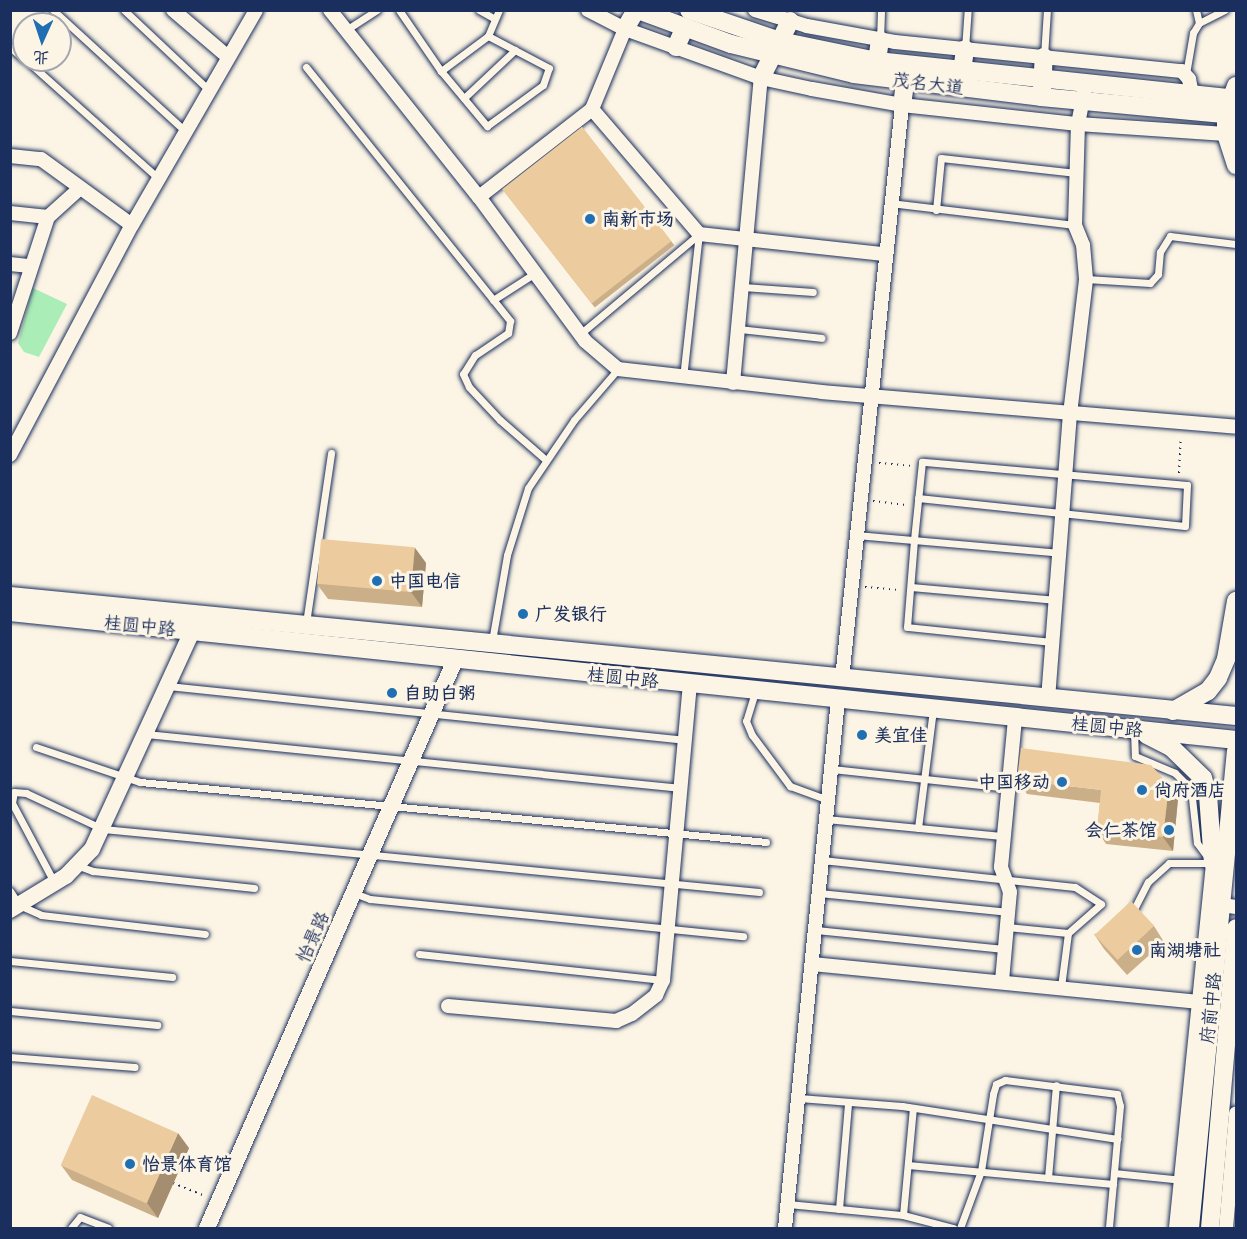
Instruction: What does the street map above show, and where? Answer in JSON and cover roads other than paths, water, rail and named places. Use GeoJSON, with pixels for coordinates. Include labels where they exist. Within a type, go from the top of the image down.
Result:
{"type":"FeatureCollection","features":[{"type":"Feature","properties":{"kind":"main road"},"geometry":{"type":"LineString","coordinates":[[625,29],[637,10]]}},
{"type":"Feature","properties":{"kind":"main road","name":"茂名大道"},"geometry":{"type":"LineString","coordinates":[[637,10],[684,29],[711,22]]}},
{"type":"Feature","properties":{"kind":"main road","name":"茂名大道"},"geometry":{"type":"LineString","coordinates":[[688,10],[711,22],[776,48],[907,74],[1084,93],[1231,100]]}},
{"type":"Feature","properties":{"kind":"main road"},"geometry":{"type":"LineString","coordinates":[[761,78],[790,21]]}},
{"type":"Feature","properties":{"kind":"main road"},"geometry":{"type":"LineString","coordinates":[[676,47],[684,29]]}},
{"type":"Feature","properties":{"kind":"main road"},"geometry":{"type":"LineString","coordinates":[[877,61],[880,40]]}},
{"type":"Feature","properties":{"kind":"main road","name":"茂名大道"},"geometry":{"type":"LineString","coordinates":[[776,48],[877,61],[907,74],[962,71],[1042,88]]}},
{"type":"Feature","properties":{"kind":"main road"},"geometry":{"type":"LineString","coordinates":[[962,71],[965,49]]}},
{"type":"Feature","properties":{"kind":"main road"},"geometry":{"type":"LineString","coordinates":[[1042,88],[1044,57]]}},
{"type":"Feature","properties":{"kind":"main road"},"geometry":{"type":"LineString","coordinates":[[902,105],[907,74]]}},
{"type":"Feature","properties":{"kind":"main road","name":"茂名大道"},"geometry":{"type":"LineString","coordinates":[[1084,93],[1192,95],[1231,100]]}},
{"type":"Feature","properties":{"kind":"main road"},"geometry":{"type":"LineString","coordinates":[[1231,100],[1226,134],[1236,165]]}},
{"type":"Feature","properties":{"kind":"main road","name":"桂圆中路"},"geometry":{"type":"LineString","coordinates":[[10,596],[492,641],[842,679],[1236,716]]}},
{"type":"Feature","properties":{"kind":"main road"},"geometry":{"type":"LineString","coordinates":[[1173,711],[1208,691],[1218,678],[1226,659],[1236,601]]}},
{"type":"Feature","properties":{"kind":"main road","name":"桂圆中路"},"geometry":{"type":"LineString","coordinates":[[10,612],[755,692],[1236,740]]}},
{"type":"Feature","properties":{"kind":"main road"},"geometry":{"type":"LineString","coordinates":[[455,660],[460,639]]}},
{"type":"Feature","properties":{"kind":"main road"},"geometry":{"type":"LineString","coordinates":[[838,700],[842,679]]}},
{"type":"Feature","properties":{"kind":"main road"},"geometry":{"type":"LineString","coordinates":[[1137,730],[1172,748],[1203,778],[1208,795],[1219,864]]}},
{"type":"Feature","properties":{"kind":"main road","name":"府前中路"},"geometry":{"type":"LineString","coordinates":[[1209,1228],[1196,1181],[1205,1002],[1221,927],[1229,906],[1219,864],[1236,751]]}},
{"type":"Feature","properties":{"kind":"main road","name":"府前中路"},"geometry":{"type":"LineString","coordinates":[[1190,1228],[1221,927]]}},
{"type":"Feature","properties":{"kind":"street"},"geometry":{"type":"LineString","coordinates":[[173,10],[228,57]]}},
{"type":"Feature","properties":{"kind":"street"},"geometry":{"type":"LineString","coordinates":[[10,455],[15,435],[132,225],[256,10]]}},
{"type":"Feature","properties":{"kind":"street"},"geometry":{"type":"LineString","coordinates":[[330,10],[479,197],[580,334],[618,369],[683,378],[868,396],[1236,427]]}},
{"type":"Feature","properties":{"kind":"street"},"geometry":{"type":"LineString","coordinates":[[588,10],[625,29],[761,78],[902,105],[1078,124],[1226,134]]}},
{"type":"Feature","properties":{"kind":"street"},"geometry":{"type":"LineString","coordinates":[[755,10],[790,21],[880,40],[1186,74],[1192,95]]}},
{"type":"Feature","properties":{"kind":"street"},"geometry":{"type":"LineString","coordinates":[[479,197],[592,109],[625,29]]}},
{"type":"Feature","properties":{"kind":"street"},"geometry":{"type":"LineString","coordinates":[[733,383],[761,78]]}},
{"type":"Feature","properties":{"kind":"street"},"geometry":{"type":"LineString","coordinates":[[1048,699],[1070,414],[1086,279],[1083,245],[1075,225],[1078,124],[1084,93]]}},
{"type":"Feature","properties":{"kind":"street"},"geometry":{"type":"LineString","coordinates":[[842,679],[868,396],[902,105]]}},
{"type":"Feature","properties":{"kind":"street"},"geometry":{"type":"LineString","coordinates":[[592,109],[699,234],[747,242],[884,254]]}},
{"type":"Feature","properties":{"kind":"street"},"geometry":{"type":"LineString","coordinates":[[10,156],[41,159],[79,189],[132,225]]}},
{"type":"Feature","properties":{"kind":"street"},"geometry":{"type":"LineString","coordinates":[[10,333],[12,317],[48,217],[79,189]]}},
{"type":"Feature","properties":{"kind":"street"},"geometry":{"type":"LineString","coordinates":[[10,213],[48,217]]}},
{"type":"Feature","properties":{"kind":"street"},"geometry":{"type":"LineString","coordinates":[[10,264],[30,267]]}},
{"type":"Feature","properties":{"kind":"street"},"geometry":{"type":"LineString","coordinates":[[13,902],[55,883],[79,866],[103,829],[192,632]]}},
{"type":"Feature","properties":{"kind":"street","name":"怡景路"},"geometry":{"type":"LineString","coordinates":[[207,1228],[413,762],[455,660]]}},
{"type":"Feature","properties":{"kind":"street"},"geometry":{"type":"LineString","coordinates":[[448,1006],[616,1021],[646,1004],[660,989],[668,931],[690,685]]}},
{"type":"Feature","properties":{"kind":"street"},"geometry":{"type":"LineString","coordinates":[[785,1228],[838,700]]}},
{"type":"Feature","properties":{"kind":"street"},"geometry":{"type":"LineString","coordinates":[[1002,981],[1010,892],[1001,867],[1016,719]]}},
{"type":"Feature","properties":{"kind":"street"},"geometry":{"type":"LineString","coordinates":[[1219,864],[1221,927]]}},
{"type":"Feature","properties":{"kind":"street"},"geometry":{"type":"LineString","coordinates":[[812,964],[1205,1002]]}},
{"type":"Feature","properties":{"kind":"street"},"geometry":{"type":"LineString","coordinates":[[1226,1228],[1234,1184],[1236,1113]]}},
{"type":"Feature","properties":{"kind":"street"},"geometry":{"type":"LineString","coordinates":[[1176,1228],[1196,1181]]}},
{"type":"Feature","properties":{"kind":"lane"},"geometry":{"type":"LineString","coordinates":[[53,10],[186,132]]}},
{"type":"Feature","properties":{"kind":"lane"},"geometry":{"type":"LineString","coordinates":[[124,10],[209,90]]}},
{"type":"Feature","properties":{"kind":"lane"},"geometry":{"type":"LineString","coordinates":[[346,31],[377,10]]}},
{"type":"Feature","properties":{"kind":"lane"},"geometry":{"type":"LineString","coordinates":[[399,10],[441,71],[487,126],[543,85],[549,68],[488,36]]}},
{"type":"Feature","properties":{"kind":"lane"},"geometry":{"type":"LineString","coordinates":[[479,10],[495,19]]}},
{"type":"Feature","properties":{"kind":"lane"},"geometry":{"type":"LineString","coordinates":[[441,71],[488,36],[499,10]]}},
{"type":"Feature","properties":{"kind":"lane"},"geometry":{"type":"LineString","coordinates":[[880,10],[880,40]]}},
{"type":"Feature","properties":{"kind":"lane"},"geometry":{"type":"LineString","coordinates":[[965,49],[968,10]]}},
{"type":"Feature","properties":{"kind":"lane"},"geometry":{"type":"LineString","coordinates":[[1044,57],[1047,10]]}},
{"type":"Feature","properties":{"kind":"lane"},"geometry":{"type":"LineString","coordinates":[[1186,74],[1189,48],[1199,23],[1196,10]]}},
{"type":"Feature","properties":{"kind":"lane"},"geometry":{"type":"LineString","coordinates":[[1199,23],[1225,10]]}},
{"type":"Feature","properties":{"kind":"lane"},"geometry":{"type":"LineString","coordinates":[[464,98],[515,50]]}},
{"type":"Feature","properties":{"kind":"lane"},"geometry":{"type":"LineString","coordinates":[[306,67],[510,321],[511,329],[475,354],[463,374],[469,387],[493,412],[546,460]]}},
{"type":"Feature","properties":{"kind":"lane"},"geometry":{"type":"LineString","coordinates":[[40,72],[159,179]]}},
{"type":"Feature","properties":{"kind":"lane"},"geometry":{"type":"LineString","coordinates":[[936,210],[941,158],[1076,173]]}},
{"type":"Feature","properties":{"kind":"lane"},"geometry":{"type":"LineString","coordinates":[[890,202],[936,210],[1075,225]]}},
{"type":"Feature","properties":{"kind":"lane"},"geometry":{"type":"LineString","coordinates":[[580,334],[699,234]]}},
{"type":"Feature","properties":{"kind":"lane"},"geometry":{"type":"LineString","coordinates":[[683,378],[699,234]]}},
{"type":"Feature","properties":{"kind":"lane"},"geometry":{"type":"LineString","coordinates":[[1086,279],[1150,282],[1158,274],[1166,239],[1176,235],[1236,244]]}},
{"type":"Feature","properties":{"kind":"lane"},"geometry":{"type":"LineString","coordinates":[[493,300],[535,273]]}},
{"type":"Feature","properties":{"kind":"lane"},"geometry":{"type":"LineString","coordinates":[[743,287],[813,292]]}},
{"type":"Feature","properties":{"kind":"lane"},"geometry":{"type":"LineString","coordinates":[[739,329],[822,338]]}},
{"type":"Feature","properties":{"kind":"lane"},"geometry":{"type":"LineString","coordinates":[[492,641],[499,591],[517,514],[528,488],[546,460],[618,369]]}},
{"type":"Feature","properties":{"kind":"lane"},"geometry":{"type":"LineString","coordinates":[[306,623],[331,453]]}},
{"type":"Feature","properties":{"kind":"lane"},"geometry":{"type":"LineString","coordinates":[[918,502],[1185,526],[1187,485],[922,462],[914,540],[907,627],[1053,642]]}},
{"type":"Feature","properties":{"kind":"lane"},"geometry":{"type":"LineString","coordinates":[[856,535],[1060,553]]}},
{"type":"Feature","properties":{"kind":"lane"},"geometry":{"type":"LineString","coordinates":[[910,589],[1056,600]]}},
{"type":"Feature","properties":{"kind":"lane"},"geometry":{"type":"LineString","coordinates":[[168,686],[686,740]]}},
{"type":"Feature","properties":{"kind":"lane"},"geometry":{"type":"LineString","coordinates":[[755,692],[746,721],[752,735],[790,786],[828,800]]}},
{"type":"Feature","properties":{"kind":"lane"},"geometry":{"type":"LineString","coordinates":[[918,828],[933,710]]}},
{"type":"Feature","properties":{"kind":"lane"},"geometry":{"type":"LineString","coordinates":[[1137,730],[1134,756],[1175,773],[1191,789],[1197,843],[1219,864]]}},
{"type":"Feature","properties":{"kind":"lane"},"geometry":{"type":"LineString","coordinates":[[146,734],[681,788]]}},
{"type":"Feature","properties":{"kind":"lane"},"geometry":{"type":"LineString","coordinates":[[36,747],[126,779],[766,842]]}},
{"type":"Feature","properties":{"kind":"lane"},"geometry":{"type":"LineString","coordinates":[[831,769],[1009,788]]}},
{"type":"Feature","properties":{"kind":"lane"},"geometry":{"type":"LineString","coordinates":[[55,883],[12,803],[14,792],[26,793],[103,829],[759,891]]}},
{"type":"Feature","properties":{"kind":"lane"},"geometry":{"type":"LineString","coordinates":[[826,819],[1004,836]]}},
{"type":"Feature","properties":{"kind":"lane"},"geometry":{"type":"LineString","coordinates":[[822,860],[1069,884],[1101,903],[1068,933],[1060,987]]}},
{"type":"Feature","properties":{"kind":"lane"},"geometry":{"type":"LineString","coordinates":[[1131,921],[1135,903],[1148,882],[1169,863],[1219,864]]}},
{"type":"Feature","properties":{"kind":"lane"},"geometry":{"type":"LineString","coordinates":[[79,866],[93,871],[254,888]]}},
{"type":"Feature","properties":{"kind":"lane"},"geometry":{"type":"LineString","coordinates":[[354,893],[370,899],[668,931],[743,936]]}},
{"type":"Feature","properties":{"kind":"lane"},"geometry":{"type":"LineString","coordinates":[[819,893],[1009,912]]}},
{"type":"Feature","properties":{"kind":"lane"},"geometry":{"type":"LineString","coordinates":[[13,902],[40,915],[205,934]]}},
{"type":"Feature","properties":{"kind":"lane"},"geometry":{"type":"LineString","coordinates":[[1007,927],[1068,933]]}},
{"type":"Feature","properties":{"kind":"lane"},"geometry":{"type":"LineString","coordinates":[[816,930],[1004,949]]}},
{"type":"Feature","properties":{"kind":"lane"},"geometry":{"type":"LineString","coordinates":[[419,954],[663,980]]}},
{"type":"Feature","properties":{"kind":"lane"},"geometry":{"type":"LineString","coordinates":[[10,961],[171,977]]}},
{"type":"Feature","properties":{"kind":"lane"},"geometry":{"type":"LineString","coordinates":[[10,1011],[157,1025]]}},
{"type":"Feature","properties":{"kind":"lane"},"geometry":{"type":"LineString","coordinates":[[10,1057],[135,1067]]}},
{"type":"Feature","properties":{"kind":"lane"},"geometry":{"type":"LineString","coordinates":[[960,1228],[981,1171],[999,1082],[1056,1085],[1117,1094],[1120,1106],[1109,1228]]}},
{"type":"Feature","properties":{"kind":"lane"},"geometry":{"type":"LineString","coordinates":[[1048,1178],[1056,1085]]}},
{"type":"Feature","properties":{"kind":"lane"},"geometry":{"type":"LineString","coordinates":[[799,1098],[913,1108],[1052,1131],[1117,1139]]}},
{"type":"Feature","properties":{"kind":"lane"},"geometry":{"type":"LineString","coordinates":[[839,1209],[848,1103]]}},
{"type":"Feature","properties":{"kind":"lane"},"geometry":{"type":"LineString","coordinates":[[903,1215],[913,1108]]}},
{"type":"Feature","properties":{"kind":"lane"},"geometry":{"type":"LineString","coordinates":[[908,1165],[1113,1185]]}},
{"type":"Feature","properties":{"kind":"lane"},"geometry":{"type":"LineString","coordinates":[[1114,1173],[1234,1184]]}},
{"type":"Feature","properties":{"kind":"lane"},"geometry":{"type":"LineString","coordinates":[[788,1204],[903,1215],[953,1228]]}},
{"type":"Feature","properties":{"kind":"lane"},"geometry":{"type":"LineString","coordinates":[[71,1228],[80,1217],[108,1228]]}},
{"type":"Feature","properties":{"kind":"lane"},"geometry":{"type":"LineString","coordinates":[[1190,1228],[1197,1228]]}},
{"type":"Feature","properties":{"kind":"place","name":"南新市场"},"geometry":{"type":"Point","coordinates":[590,219]}},
{"type":"Feature","properties":{"kind":"place","name":"中国电信"},"geometry":{"type":"Point","coordinates":[377,581]}},
{"type":"Feature","properties":{"kind":"place","name":"广发银行"},"geometry":{"type":"Point","coordinates":[523,614]}},
{"type":"Feature","properties":{"kind":"place","name":"自助白粥"},"geometry":{"type":"Point","coordinates":[392,693]}},
{"type":"Feature","properties":{"kind":"place","name":"美宜佳"},"geometry":{"type":"Point","coordinates":[862,735]}},
{"type":"Feature","properties":{"kind":"place","name":"中国移动"},"geometry":{"type":"Point","coordinates":[1062,782]}},
{"type":"Feature","properties":{"kind":"place","name":"尚府酒店"},"geometry":{"type":"Point","coordinates":[1142,790]}},
{"type":"Feature","properties":{"kind":"place","name":"会仁茶馆"},"geometry":{"type":"Point","coordinates":[1169,830]}},
{"type":"Feature","properties":{"kind":"place","name":"南湖塘社"},"geometry":{"type":"Point","coordinates":[1137,950]}},
{"type":"Feature","properties":{"kind":"place","name":"怡景体育馆"},"geometry":{"type":"Point","coordinates":[130,1164]}}]}
